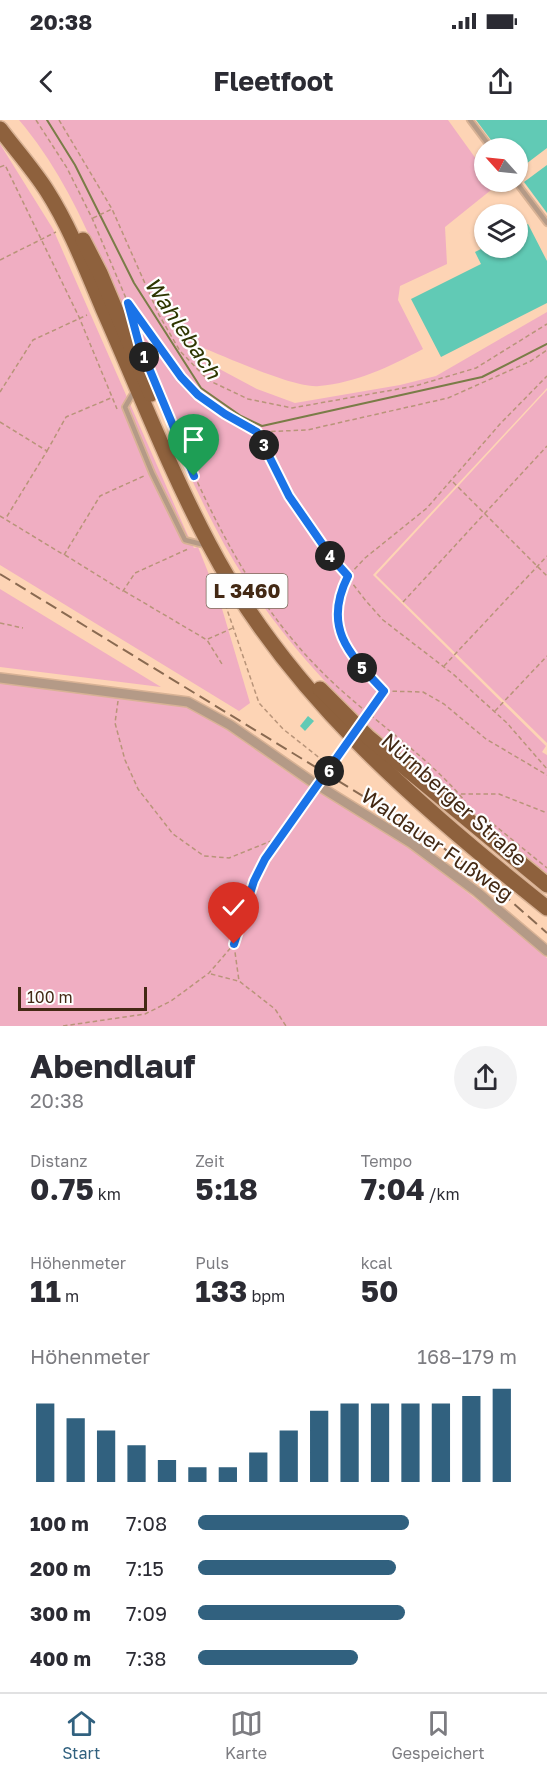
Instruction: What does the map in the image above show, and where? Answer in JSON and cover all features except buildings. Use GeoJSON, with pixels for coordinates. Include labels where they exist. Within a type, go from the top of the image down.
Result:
{"type":"FeatureCollection","features":[{"type":"Feature","properties":{"kind":"main road","name":"L 3460"},"geometry":{"type":"LineString","coordinates":[[4,120],[51,182],[67,209],[100,273],[182,470],[208,523],[244,586],[279,636],[320,689],[368,737],[547,885]]}},
{"type":"Feature","properties":{"kind":"main road","name":"L 3460"},"geometry":{"type":"LineString","coordinates":[[0,129],[47,191],[63,222],[159,442],[209,544]]}},
{"type":"Feature","properties":{"kind":"main road","name":"Nürnberger Straße"},"geometry":{"type":"LineString","coordinates":[[209,544],[252,614],[300,679],[362,746],[431,812],[547,908]]}},
{"type":"Feature","properties":{"kind":"street","name":"Waldauer Fußweg"},"geometry":{"type":"LineString","coordinates":[[0,678],[188,702],[230,725],[311,782],[369,816],[442,865],[547,951]]}},
{"type":"Feature","properties":{"kind":"lane"},"geometry":{"type":"LineString","coordinates":[[470,120],[484,138]]}},
{"type":"Feature","properties":{"kind":"lane"},"geometry":{"type":"LineString","coordinates":[[524,192],[547,223]]}},
{"type":"Feature","properties":{"kind":"lane"},"geometry":{"type":"LineString","coordinates":[[137,388],[125,407],[152,473],[185,540],[202,545],[209,544]]}},
{"type":"Feature","properties":{"kind":"path"},"geometry":{"type":"LineString","coordinates":[[36,120],[67,168],[93,218],[131,313]]}},
{"type":"Feature","properties":{"kind":"path"},"geometry":{"type":"LineString","coordinates":[[59,120],[112,209],[159,315],[180,351],[208,380],[248,399],[292,408],[415,386],[476,368],[547,324]]}},
{"type":"Feature","properties":{"kind":"path"},"geometry":{"type":"LineString","coordinates":[[0,167],[5,165],[79,317],[117,410],[125,407]]}},
{"type":"Feature","properties":{"kind":"path"},"geometry":{"type":"LineString","coordinates":[[93,218],[112,209]]}},
{"type":"Feature","properties":{"kind":"path"},"geometry":{"type":"LineString","coordinates":[[0,260],[61,229]]}},
{"type":"Feature","properties":{"kind":"path"},"geometry":{"type":"LineString","coordinates":[[128,303],[181,377],[198,395],[257,432],[283,433],[307,430],[448,398],[531,361],[547,350]]}},
{"type":"Feature","properties":{"kind":"path"},"geometry":{"type":"LineString","coordinates":[[0,392],[33,340],[87,315]]}},
{"type":"Feature","properties":{"kind":"path"},"geometry":{"type":"LineString","coordinates":[[547,376],[500,424],[452,482],[427,508],[365,558],[348,576],[339,593],[337,617],[343,642],[351,656],[384,691],[423,692],[444,704],[486,739],[547,776]]}},
{"type":"Feature","properties":{"kind":"path"},"geometry":{"type":"LineString","coordinates":[[160,396],[219,531],[262,599],[318,668],[460,794],[466,802]]}},
{"type":"Feature","properties":{"kind":"path"},"geometry":{"type":"LineString","coordinates":[[5,519],[66,417],[112,398]]}},
{"type":"Feature","properties":{"kind":"path"},"geometry":{"type":"LineString","coordinates":[[0,422],[47,451]]}},
{"type":"Feature","properties":{"kind":"path"},"geometry":{"type":"LineString","coordinates":[[257,432],[289,496],[332,558],[383,620],[444,667],[495,712],[547,769]]}},
{"type":"Feature","properties":{"kind":"path"},"geometry":{"type":"LineString","coordinates":[[403,602],[547,446]]}},
{"type":"Feature","properties":{"kind":"path"},"geometry":{"type":"LineString","coordinates":[[64,555],[100,496],[152,473]]}},
{"type":"Feature","properties":{"kind":"path"},"geometry":{"type":"LineString","coordinates":[[452,482],[547,576]]}},
{"type":"Feature","properties":{"kind":"path"},"geometry":{"type":"LineString","coordinates":[[0,516],[207,640],[222,664]]}},
{"type":"Feature","properties":{"kind":"path"},"geometry":{"type":"LineString","coordinates":[[123,591],[135,573],[188,549],[190,542]]}},
{"type":"Feature","properties":{"kind":"path"},"geometry":{"type":"LineString","coordinates":[[444,667],[547,556]]}},
{"type":"Feature","properties":{"kind":"path"},"geometry":{"type":"LineString","coordinates":[[0,623],[23,628]]}},
{"type":"Feature","properties":{"kind":"path"},"geometry":{"type":"LineString","coordinates":[[207,640],[233,628]]}},
{"type":"Feature","properties":{"kind":"path"},"geometry":{"type":"LineString","coordinates":[[495,712],[547,656]]}},
{"type":"Feature","properties":{"kind":"path"},"geometry":{"type":"LineString","coordinates":[[63,1026],[145,1014],[171,1001],[209,973],[234,944],[254,881],[265,859],[384,691]]}},
{"type":"Feature","properties":{"kind":"path"},"geometry":{"type":"LineString","coordinates":[[119,694],[115,723],[125,760],[138,789],[173,834],[204,856],[229,858],[283,836]]}},
{"type":"Feature","properties":{"kind":"path"},"geometry":{"type":"LineString","coordinates":[[265,711],[302,746],[332,767]]}},
{"type":"Feature","properties":{"kind":"path"},"geometry":{"type":"LineString","coordinates":[[460,794],[499,794],[547,813]]}},
{"type":"Feature","properties":{"kind":"path"},"geometry":{"type":"LineString","coordinates":[[484,816],[547,868]]}},
{"type":"Feature","properties":{"kind":"path"},"geometry":{"type":"LineString","coordinates":[[234,944],[239,981]]}},
{"type":"Feature","properties":{"kind":"path"},"geometry":{"type":"LineString","coordinates":[[209,973],[239,981],[275,1009],[286,1026]]}},
{"type":"Feature","properties":{"kind":"shaded area"},"geometry":{"type":"Polygon","coordinates":[[[19,120],[448,120],[474,156],[474,192],[489,192],[445,227],[447,264],[400,286],[398,300],[423,349],[360,377],[333,384],[308,386],[261,371],[201,347],[190,347],[197,357],[257,389],[295,403],[400,385],[436,376],[547,312],[547,388],[373,575],[546,746],[542,752],[547,755],[547,876],[406,760],[362,719],[320,676],[281,630],[246,581],[215,527],[189,473],[99,257],[76,209],[64,185],[19,120]]]}},
{"type":"Feature","properties":{"kind":"shaded area"},"geometry":{"type":"Polygon","coordinates":[[[0,144],[53,229],[189,538],[194,548],[198,547],[220,602],[250,703],[239,711],[0,565],[0,144]]]}},
{"type":"Feature","properties":{"kind":"shaded area"},"geometry":{"type":"Polygon","coordinates":[[[547,390],[547,743],[376,575],[547,390]]]}},
{"type":"Feature","properties":{"kind":"shaded area"},"geometry":{"type":"Polygon","coordinates":[[[0,589],[161,687],[0,667],[0,589]]]}},
{"type":"Feature","properties":{"kind":"shaded area"},"geometry":{"type":"Polygon","coordinates":[[[0,681],[193,706],[289,773],[410,847],[536,947],[547,958],[547,1026],[0,1026],[0,681]]]}},
{"type":"Feature","properties":{"kind":"waterway","name":"Wahlebach"},"geometry":{"type":"LineString","coordinates":[[47,120],[75,165],[134,283],[201,388],[241,416],[262,426],[482,377],[547,344]]}},
{"type":"Feature","properties":{"kind":"railway"},"geometry":{"type":"LineString","coordinates":[[0,574],[420,831],[486,879],[547,933]]}},
{"type":"Feature","properties":{"kind":"route"},"geometry":{"type":"LineString","coordinates":[[194,476],[139,344],[128,303],[181,377],[198,395],[257,432],[289,496],[311,530],[348,576],[339,593],[337,617],[343,642],[351,656],[384,691],[265,859],[254,881],[234,944]]}}]}
